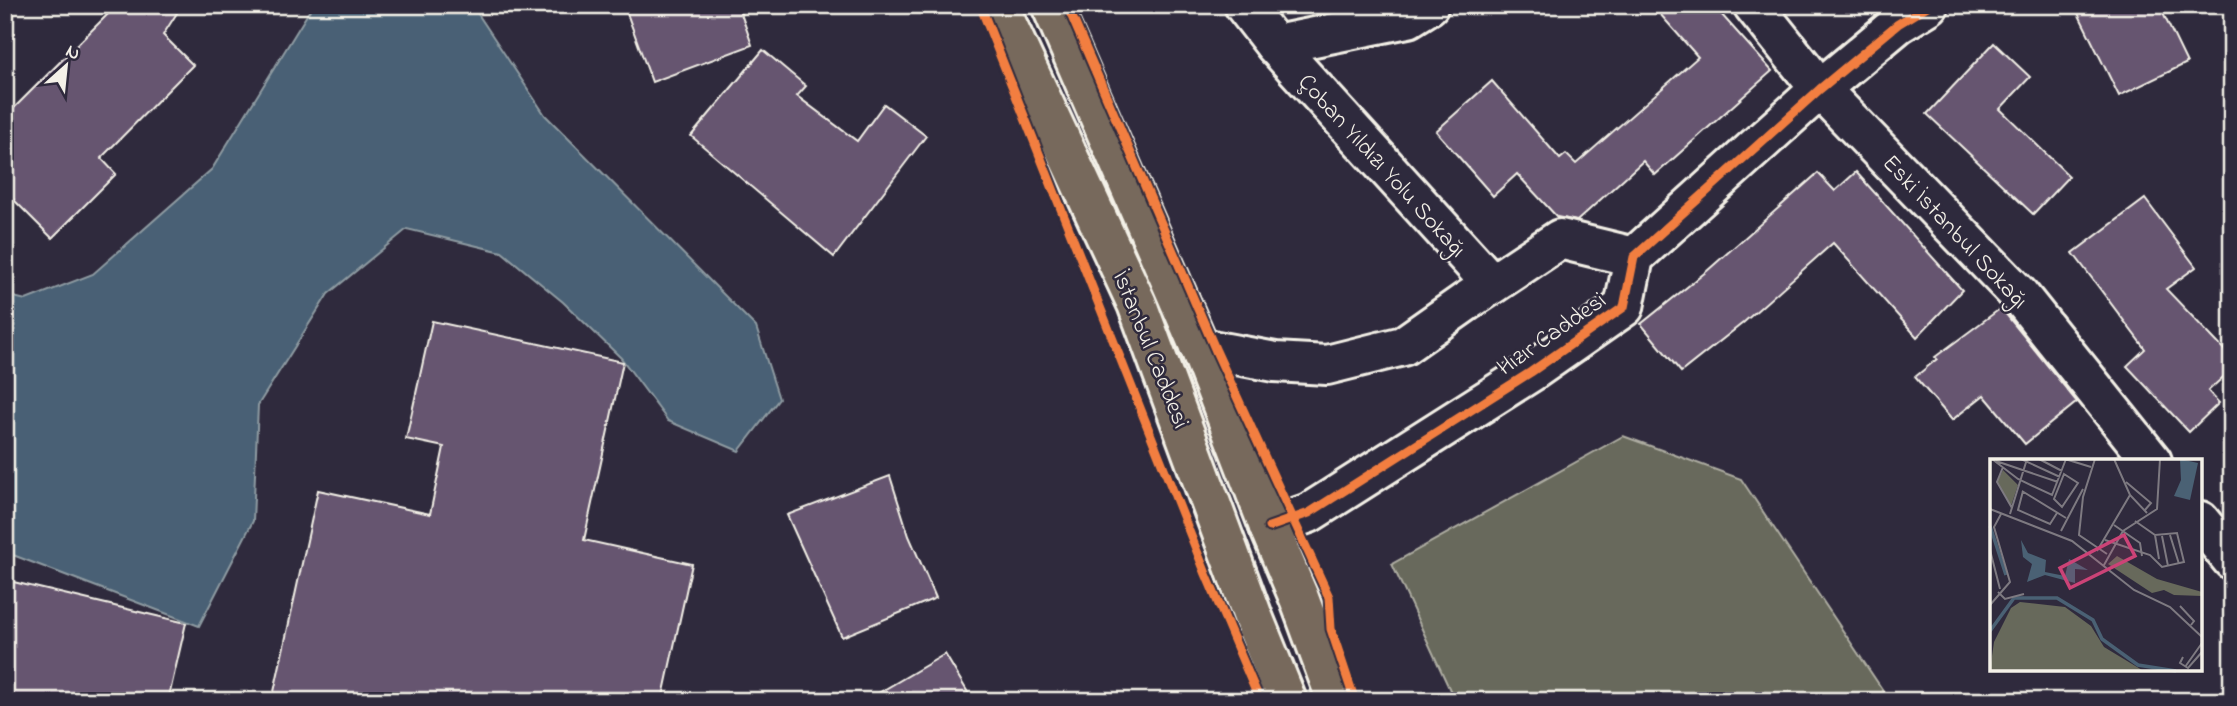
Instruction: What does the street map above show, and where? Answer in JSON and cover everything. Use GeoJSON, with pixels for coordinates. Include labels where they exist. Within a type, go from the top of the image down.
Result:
{"type":"FeatureCollection","features":[{"type":"Feature","properties":{"kind":"main road","name":"İstanbul Caddesi"},"geometry":{"type":"LineString","coordinates":[[998,5],[1137,304],[1253,617],[1287,701]]}},
{"type":"Feature","properties":{"kind":"main road","name":"İstanbul Caddesi"},"geometry":{"type":"LineString","coordinates":[[1051,5],[1199,346],[1337,701]]}},
{"type":"Feature","properties":{"kind":"main road"},"geometry":{"type":"LineString","coordinates":[[1228,545],[1269,527]]}},
{"type":"Feature","properties":{"kind":"street","name":"Çoban Yıldızı Yolu Sokağı"},"geometry":{"type":"LineString","coordinates":[[1244,5],[1275,45],[1492,284]]}},
{"type":"Feature","properties":{"kind":"street","name":"Çoban Yıldızı Yolu Sokağı"},"geometry":{"type":"LineString","coordinates":[[1275,45],[1408,18],[1429,5]]}},
{"type":"Feature","properties":{"kind":"street","name":"Eski İstanbul Sokağı"},"geometry":{"type":"LineString","coordinates":[[1753,5],[1820,89],[2020,296],[2150,459]]}},
{"type":"Feature","properties":{"kind":"street"},"geometry":{"type":"LineString","coordinates":[[1633,257],[1820,89],[1898,24],[1929,5]]}},
{"type":"Feature","properties":{"kind":"street","name":"Hızır Caddesi"},"geometry":{"type":"LineString","coordinates":[[1199,346],[1275,362],[1327,365],[1403,346],[1560,239],[1633,257],[1624,307],[1531,372],[1309,513],[1269,527]]}},
{"type":"Feature","properties":{"kind":"street"},"geometry":{"type":"LineString","coordinates":[[2202,523],[2232,560]]}},
{"type":"Feature","properties":{"kind":"green space"},"geometry":{"type":"Polygon","coordinates":[[[1623,436],[1741,479],[1890,701],[1455,701],[1392,564],[1623,436]]]}},
{"type":"Feature","properties":{"kind":"water"},"geometry":{"type":"Polygon","coordinates":[[[313,5],[472,5],[545,115],[756,327],[779,399],[739,451],[668,421],[621,358],[563,302],[502,252],[407,229],[328,294],[258,405],[253,521],[199,626],[5,552],[5,295],[26,300],[93,274],[212,169],[313,5]]]}},
{"type":"Feature","properties":{"kind":"building"},"geometry":{"type":"Polygon","coordinates":[[[117,5],[182,5],[163,35],[193,65],[101,158],[116,174],[52,238],[5,191],[5,117],[117,5]]]}},
{"type":"Feature","properties":{"kind":"building"},"geometry":{"type":"Polygon","coordinates":[[[624,5],[738,5],[752,45],[652,82],[624,5]]]}},
{"type":"Feature","properties":{"kind":"building"},"geometry":{"type":"Polygon","coordinates":[[[1652,5],[1713,5],[1772,71],[1655,175],[1643,161],[1577,221],[1557,217],[1517,174],[1493,196],[1436,131],[1492,81],[1560,159],[1566,154],[1576,164],[1698,57],[1652,5]]]}},
{"type":"Feature","properties":{"kind":"building"},"geometry":{"type":"Polygon","coordinates":[[[2074,5],[2159,5],[2187,63],[2119,96],[2074,5]]]}},
{"type":"Feature","properties":{"kind":"building"},"geometry":{"type":"Polygon","coordinates":[[[1994,43],[2030,77],[2000,109],[2069,176],[2033,214],[1927,114],[1994,43]]]}},
{"type":"Feature","properties":{"kind":"building"},"geometry":{"type":"Polygon","coordinates":[[[763,50],[806,86],[797,96],[857,141],[884,104],[926,136],[834,257],[691,136],[763,50]]]}},
{"type":"Feature","properties":{"kind":"building"},"geometry":{"type":"Polygon","coordinates":[[[1856,172],[1962,290],[1917,337],[1833,243],[1743,323],[1681,372],[1641,324],[1707,271],[1818,173],[1835,191],[1856,172]]]}},
{"type":"Feature","properties":{"kind":"building"},"geometry":{"type":"Polygon","coordinates":[[[2145,199],[2196,267],[2166,289],[2232,358],[2232,369],[2208,391],[2219,403],[2189,432],[2127,366],[2145,349],[2073,253],[2145,199]]]}},
{"type":"Feature","properties":{"kind":"building"},"geometry":{"type":"Polygon","coordinates":[[[2001,308],[2077,402],[2025,444],[1984,395],[1952,420],[1915,377],[1937,359],[1935,357],[2001,308]]]}},
{"type":"Feature","properties":{"kind":"building"},"geometry":{"type":"Polygon","coordinates":[[[432,321],[623,362],[584,540],[692,564],[662,701],[272,701],[318,490],[430,514],[444,447],[406,439],[432,321]]]}},
{"type":"Feature","properties":{"kind":"building"},"geometry":{"type":"Polygon","coordinates":[[[890,476],[909,536],[936,598],[842,637],[787,515],[890,476]]]}},
{"type":"Feature","properties":{"kind":"building"},"geometry":{"type":"Polygon","coordinates":[[[5,580],[186,623],[168,701],[5,701],[5,580]]]}},
{"type":"Feature","properties":{"kind":"building"},"geometry":{"type":"Polygon","coordinates":[[[945,654],[973,701],[865,701],[945,654]]]}},
{"type":"Feature","properties":{"kind":"cycle path"},"geometry":{"type":"LineString","coordinates":[[980,5],[1206,574],[1260,701]]}},
{"type":"Feature","properties":{"kind":"cycle path"},"geometry":{"type":"LineString","coordinates":[[1067,5],[1216,351],[1329,597],[1331,629],[1355,701]]}},
{"type":"Feature","properties":{"kind":"cycle path"},"geometry":{"type":"LineString","coordinates":[[1269,527],[1309,513],[1531,372],[1624,307],[1634,257],[1820,89],[1898,24],[1929,5]]}}]}
